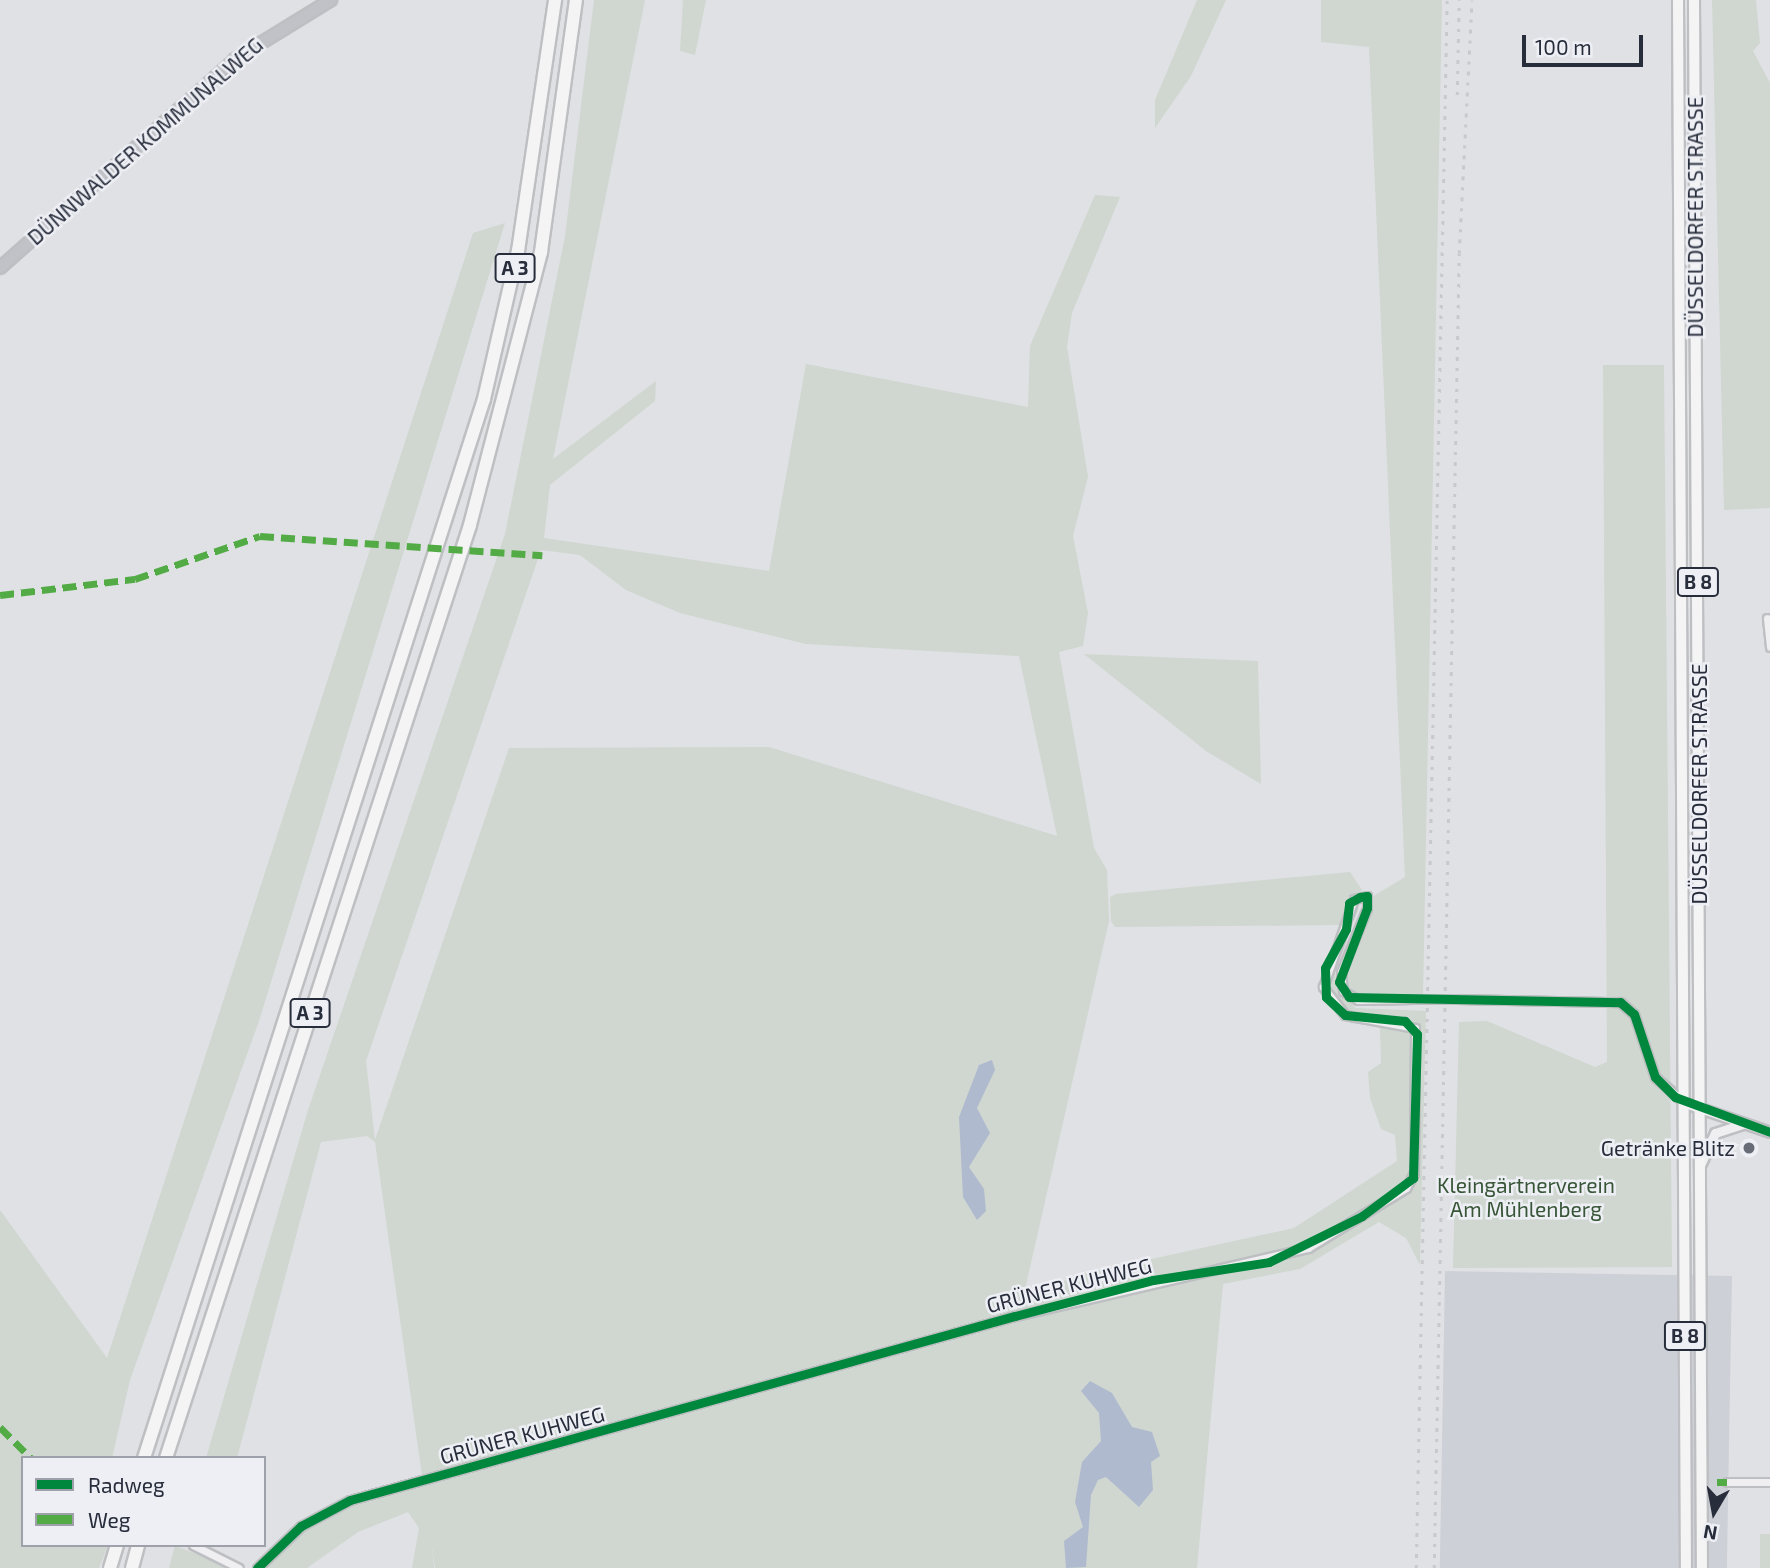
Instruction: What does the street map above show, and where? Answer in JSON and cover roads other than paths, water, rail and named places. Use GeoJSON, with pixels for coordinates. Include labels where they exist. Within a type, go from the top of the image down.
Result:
{"type":"FeatureCollection","features":[{"type":"Feature","properties":{"kind":"highway","name":"A 3"},"geometry":{"type":"LineString","coordinates":[[145,1456],[443,530],[510,289],[544,106],[555,0]]}},
{"type":"Feature","properties":{"kind":"highway","name":"A 3"},"geometry":{"type":"LineString","coordinates":[[167,1456],[470,525],[541,252],[576,0]]}},
{"type":"Feature","properties":{"kind":"highway"},"geometry":{"type":"LineString","coordinates":[[110,1568],[116,1547]]}},
{"type":"Feature","properties":{"kind":"highway"},"geometry":{"type":"LineString","coordinates":[[132,1568],[137,1547]]}},
{"type":"Feature","properties":{"kind":"main road","name":"DÜNNWALDER KOMMUNALWEG"},"geometry":{"type":"LineString","coordinates":[[4,265],[235,59],[331,0]]}},
{"type":"Feature","properties":{"kind":"main road","name":"DÜSSELDORFER STRASSE"},"geometry":{"type":"LineString","coordinates":[[1678,0],[1686,1568]]}},
{"type":"Feature","properties":{"kind":"main road","name":"DÜSSELDORFER STRASSE"},"geometry":{"type":"LineString","coordinates":[[1694,0],[1702,1568]]}},
{"type":"Feature","properties":{"kind":"street"},"geometry":{"type":"LineString","coordinates":[[1767,618],[1770,647]]}},
{"type":"Feature","properties":{"kind":"street","name":"GRÜNER KUHWEG"},"geometry":{"type":"LineString","coordinates":[[257,1568],[301,1526],[350,1500],[1015,1316],[1308,1248],[1406,1188],[1414,1173],[1415,1028],[1345,1015],[1323,987],[1354,899],[1367,896],[1367,908],[1341,972],[1343,991],[1358,1000],[1620,1002],[1634,1014],[1655,1077],[1685,1103]]}},
{"type":"Feature","properties":{"kind":"street"},"geometry":{"type":"LineString","coordinates":[[1685,1103],[1770,1132]]}},
{"type":"Feature","properties":{"kind":"street"},"geometry":{"type":"LineString","coordinates":[[1701,1163],[1715,1133],[1745,1124]]}},
{"type":"Feature","properties":{"kind":"street"},"geometry":{"type":"LineString","coordinates":[[1727,1482],[1770,1482]]}},
{"type":"Feature","properties":{"kind":"street"},"geometry":{"type":"LineString","coordinates":[[198,1547],[239,1568]]}},
{"type":"Feature","properties":{"kind":"water"},"geometry":{"type":"Polygon","coordinates":[[[992,1060],[995,1070],[977,1108],[990,1133],[969,1167],[984,1189],[986,1211],[977,1220],[963,1197],[959,1117],[979,1065],[992,1060]]]}},
{"type":"Feature","properties":{"kind":"water"},"geometry":{"type":"Polygon","coordinates":[[[1090,1381],[1112,1393],[1132,1427],[1152,1432],[1160,1456],[1151,1462],[1153,1490],[1139,1507],[1106,1477],[1098,1480],[1091,1495],[1086,1567],[1066,1568],[1064,1541],[1083,1527],[1075,1502],[1082,1462],[1101,1441],[1099,1413],[1081,1391],[1090,1381]]]}},
{"type":"Feature","properties":{"kind":"railway"},"geometry":{"type":"LineString","coordinates":[[1416,1568],[1447,0]]}},
{"type":"Feature","properties":{"kind":"railway"},"geometry":{"type":"LineString","coordinates":[[1457,95],[1459,0]]}},
{"type":"Feature","properties":{"kind":"railway"},"geometry":{"type":"LineString","coordinates":[[1434,1568],[1459,253],[1472,0]]}},
{"type":"Feature","properties":{"kind":"place","name":"Getränke Blitz"},"geometry":{"type":"Point","coordinates":[1749,1148]}},
{"type":"Feature","properties":{"kind":"park label","name":"Kleingärtnerverein Am Mühlenberg"},"geometry":{"type":"Point","coordinates":[1526,1197]}}]}
